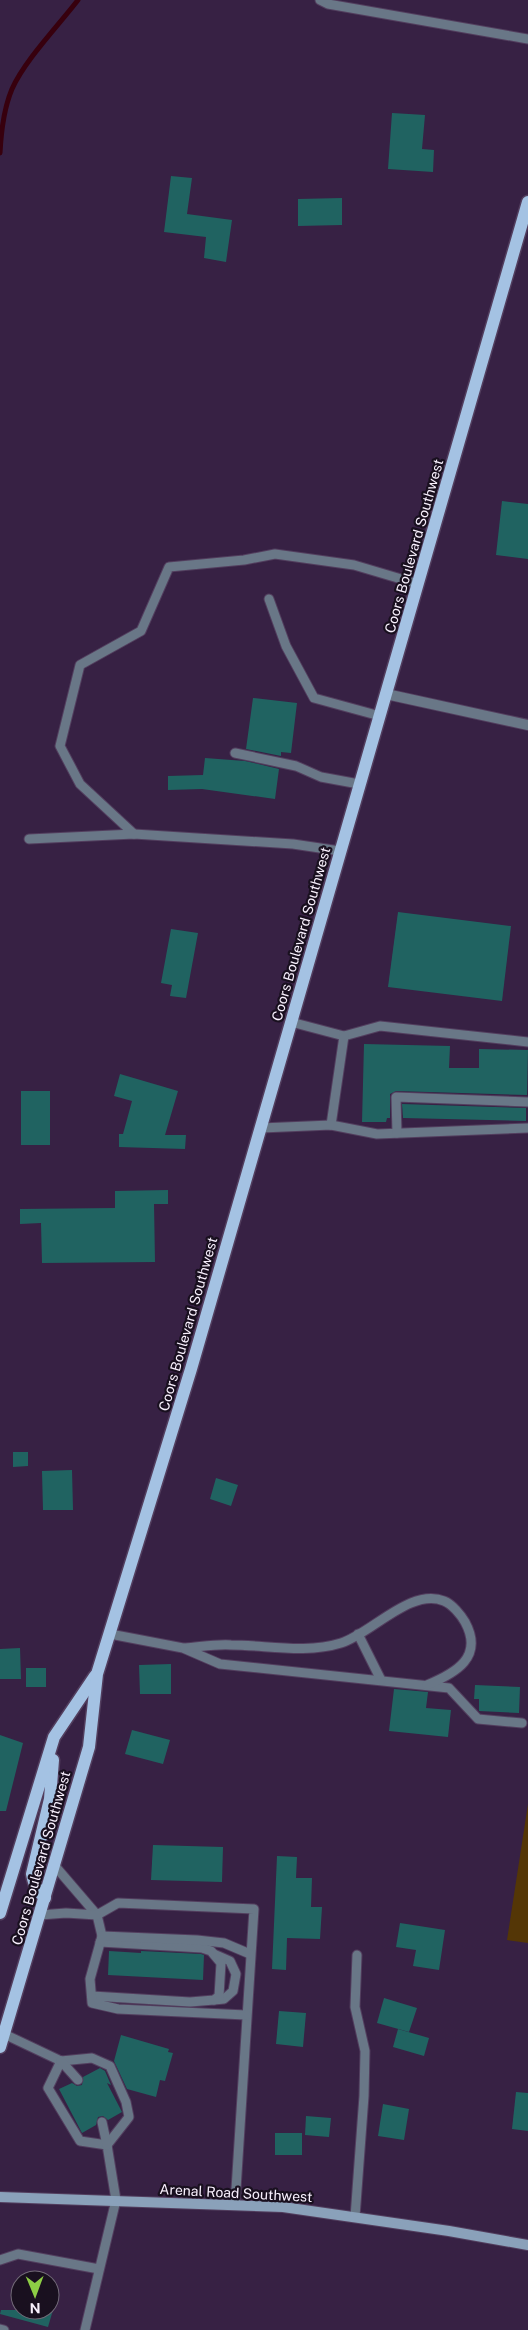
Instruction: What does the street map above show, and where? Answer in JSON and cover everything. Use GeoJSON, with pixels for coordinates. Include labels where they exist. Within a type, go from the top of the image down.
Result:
{"type":"FeatureCollection","features":[{"type":"Feature","properties":{"kind":"main road","name":"Coors Boulevard Southwest"},"geometry":{"type":"LineString","coordinates":[[0,2047],[89,1747],[97,1674],[188,1378],[528,202]]}},
{"type":"Feature","properties":{"kind":"main road","name":"Coors Boulevard Southwest"},"geometry":{"type":"LineString","coordinates":[[0,1912],[54,1737],[97,1674]]}},
{"type":"Feature","properties":{"kind":"main road"},"geometry":{"type":"LineString","coordinates":[[45,1898],[38,1892],[32,1874],[50,1799],[54,1737]]}},
{"type":"Feature","properties":{"kind":"main road","name":"Arenal Road Southwest"},"geometry":{"type":"LineString","coordinates":[[0,2197],[284,2207],[528,2245]]}},
{"type":"Feature","properties":{"kind":"street"},"geometry":{"type":"LineString","coordinates":[[386,694],[528,725]]}},
{"type":"Feature","properties":{"kind":"lane"},"geometry":{"type":"LineString","coordinates":[[320,0],[328,4],[528,39]]}},
{"type":"Feature","properties":{"kind":"lane"},"geometry":{"type":"LineString","coordinates":[[134,834],[80,784],[60,746],[80,665],[141,631],[168,567],[244,560],[275,554],[354,565],[418,584]]}},
{"type":"Feature","properties":{"kind":"lane"},"geometry":{"type":"LineString","coordinates":[[269,599],[286,646],[314,698],[380,716]]}},
{"type":"Feature","properties":{"kind":"lane"},"geometry":{"type":"LineString","coordinates":[[235,753],[296,766],[320,777],[359,784]]}},
{"type":"Feature","properties":{"kind":"lane"},"geometry":{"type":"LineString","coordinates":[[29,839],[134,834],[293,844],[340,851]]}},
{"type":"Feature","properties":{"kind":"lane"},"geometry":{"type":"LineString","coordinates":[[291,1022],[344,1036],[380,1026],[528,1042]]}},
{"type":"Feature","properties":{"kind":"lane"},"geometry":{"type":"LineString","coordinates":[[331,1125],[344,1036]]}},
{"type":"Feature","properties":{"kind":"lane"},"geometry":{"type":"LineString","coordinates":[[397,1133],[396,1097],[528,1102]]}},
{"type":"Feature","properties":{"kind":"lane"},"geometry":{"type":"LineString","coordinates":[[261,1128],[331,1125],[377,1134],[528,1128]]}},
{"type":"Feature","properties":{"kind":"lane"},"geometry":{"type":"LineString","coordinates":[[183,1648],[229,1644],[316,1648],[342,1643],[401,1608],[422,1599],[444,1601],[461,1616],[471,1634],[470,1655],[462,1666],[450,1675],[427,1685]]}},
{"type":"Feature","properties":{"kind":"lane"},"geometry":{"type":"LineString","coordinates":[[110,1634],[183,1648],[220,1664],[449,1688],[478,1719],[522,1723]]}},
{"type":"Feature","properties":{"kind":"lane"},"geometry":{"type":"LineString","coordinates":[[358,1634],[381,1680]]}},
{"type":"Feature","properties":{"kind":"lane"},"geometry":{"type":"LineString","coordinates":[[55,1866],[97,1915],[101,1939],[90,1979],[92,2003],[118,2009],[246,2015]]}},
{"type":"Feature","properties":{"kind":"lane"},"geometry":{"type":"LineString","coordinates":[[40,1915],[66,1913],[97,1915],[118,1903],[254,1910],[235,2205]]}},
{"type":"Feature","properties":{"kind":"lane"},"geometry":{"type":"LineString","coordinates":[[92,1996],[190,2002],[224,1999],[233,1991],[236,1974],[230,1961],[202,1948],[101,1939]]}},
{"type":"Feature","properties":{"kind":"lane"},"geometry":{"type":"LineString","coordinates":[[101,1939],[197,1940],[224,1943],[250,1954]]}},
{"type":"Feature","properties":{"kind":"lane"},"geometry":{"type":"LineString","coordinates":[[213,1954],[221,1963],[219,1996],[214,2000]]}},
{"type":"Feature","properties":{"kind":"lane"},"geometry":{"type":"LineString","coordinates":[[355,2217],[364,2096],[365,2051],[355,2007],[357,1955]]}},
{"type":"Feature","properties":{"kind":"lane"},"geometry":{"type":"LineString","coordinates":[[4,2034],[61,2060],[78,2080]]}},
{"type":"Feature","properties":{"kind":"lane"},"geometry":{"type":"LineString","coordinates":[[61,2060],[92,2058],[110,2066],[126,2102],[130,2117],[107,2145]]}},
{"type":"Feature","properties":{"kind":"lane"},"geometry":{"type":"LineString","coordinates":[[61,2060],[48,2088],[80,2141],[107,2145]]}},
{"type":"Feature","properties":{"kind":"lane"},"geometry":{"type":"LineString","coordinates":[[85,2330],[116,2200],[102,2122]]}},
{"type":"Feature","properties":{"kind":"lane"},"geometry":{"type":"LineString","coordinates":[[0,2260],[18,2254],[99,2269]]}},
{"type":"Feature","properties":{"kind":"lane"},"geometry":{"type":"LineString","coordinates":[[0,2329],[4,2330]]}},
{"type":"Feature","properties":{"kind":"shaded area"},"geometry":{"type":"Polygon","coordinates":[[[528,1804],[528,1943],[507,1940],[528,1804]]]}},
{"type":"Feature","properties":{"kind":"building"},"geometry":{"type":"Polygon","coordinates":[[[392,113],[425,115],[422,149],[434,150],[433,172],[388,169],[392,113]]]}},
{"type":"Feature","properties":{"kind":"building"},"geometry":{"type":"Polygon","coordinates":[[[171,176],[192,178],[187,214],[232,220],[226,262],[204,258],[206,237],[164,232],[171,176]]]}},
{"type":"Feature","properties":{"kind":"building"},"geometry":{"type":"Polygon","coordinates":[[[342,198],[342,225],[298,226],[298,199],[342,198]]]}},
{"type":"Feature","properties":{"kind":"building"},"geometry":{"type":"Polygon","coordinates":[[[502,501],[528,504],[528,559],[496,555],[502,501]]]}},
{"type":"Feature","properties":{"kind":"building"},"geometry":{"type":"Polygon","coordinates":[[[253,698],[297,703],[291,753],[281,752],[281,756],[246,749],[253,698]]]}},
{"type":"Feature","properties":{"kind":"building"},"geometry":{"type":"Polygon","coordinates":[[[205,758],[245,761],[279,769],[275,799],[202,789],[168,790],[168,776],[203,775],[205,758]]]}},
{"type":"Feature","properties":{"kind":"building"},"geometry":{"type":"Polygon","coordinates":[[[398,912],[511,926],[502,1001],[388,987],[398,912]]]}},
{"type":"Feature","properties":{"kind":"building"},"geometry":{"type":"Polygon","coordinates":[[[171,929],[198,933],[186,998],[170,996],[172,985],[161,983],[171,929]]]}},
{"type":"Feature","properties":{"kind":"building"},"geometry":{"type":"Polygon","coordinates":[[[364,1044],[450,1046],[449,1068],[479,1068],[479,1049],[528,1050],[527,1095],[396,1091],[390,1094],[390,1118],[387,1118],[386,1122],[362,1122],[364,1044]]]}},
{"type":"Feature","properties":{"kind":"building"},"geometry":{"type":"Polygon","coordinates":[[[120,1074],[178,1091],[165,1135],[186,1135],[185,1149],[119,1147],[119,1134],[123,1134],[132,1101],[114,1096],[120,1074]]]}},
{"type":"Feature","properties":{"kind":"building"},"geometry":{"type":"Polygon","coordinates":[[[21,1091],[50,1091],[50,1145],[21,1145],[21,1091]]]}},
{"type":"Feature","properties":{"kind":"building"},"geometry":{"type":"Polygon","coordinates":[[[402,1104],[526,1108],[526,1121],[403,1118],[402,1104]]]}},
{"type":"Feature","properties":{"kind":"building"},"geometry":{"type":"Polygon","coordinates":[[[168,1190],[168,1204],[154,1204],[155,1262],[42,1263],[41,1223],[20,1224],[20,1209],[115,1208],[115,1191],[168,1190]]]}},
{"type":"Feature","properties":{"kind":"building"},"geometry":{"type":"Polygon","coordinates":[[[13,1452],[28,1452],[28,1466],[13,1467],[13,1452]]]}},
{"type":"Feature","properties":{"kind":"building"},"geometry":{"type":"Polygon","coordinates":[[[72,1470],[73,1510],[43,1510],[42,1471],[72,1470]]]}},
{"type":"Feature","properties":{"kind":"building"},"geometry":{"type":"Polygon","coordinates":[[[216,1478],[238,1485],[231,1506],[210,1499],[216,1478]]]}},
{"type":"Feature","properties":{"kind":"building"},"geometry":{"type":"Polygon","coordinates":[[[20,1648],[21,1679],[0,1679],[0,1649],[20,1648]]]}},
{"type":"Feature","properties":{"kind":"building"},"geometry":{"type":"Polygon","coordinates":[[[171,1664],[171,1694],[140,1694],[139,1665],[171,1664]]]}},
{"type":"Feature","properties":{"kind":"building"},"geometry":{"type":"Polygon","coordinates":[[[26,1668],[46,1668],[46,1687],[26,1687],[26,1668]]]}},
{"type":"Feature","properties":{"kind":"building"},"geometry":{"type":"Polygon","coordinates":[[[475,1685],[520,1687],[519,1713],[479,1711],[479,1699],[474,1699],[475,1685]]]}},
{"type":"Feature","properties":{"kind":"building"},"geometry":{"type":"Polygon","coordinates":[[[394,1689],[428,1692],[426,1708],[451,1710],[448,1737],[389,1731],[394,1689]]]}},
{"type":"Feature","properties":{"kind":"building"},"geometry":{"type":"Polygon","coordinates":[[[132,1730],[170,1740],[163,1764],[125,1754],[132,1730]]]}},
{"type":"Feature","properties":{"kind":"building"},"geometry":{"type":"Polygon","coordinates":[[[0,1735],[23,1743],[6,1811],[0,1811],[0,1735]]]}},
{"type":"Feature","properties":{"kind":"building"},"geometry":{"type":"Polygon","coordinates":[[[153,1845],[223,1847],[222,1882],[151,1880],[153,1845]]]}},
{"type":"Feature","properties":{"kind":"building"},"geometry":{"type":"Polygon","coordinates":[[[277,1856],[297,1857],[296,1878],[312,1878],[311,1907],[322,1907],[320,1939],[287,1938],[286,1970],[272,1969],[277,1856]]]}},
{"type":"Feature","properties":{"kind":"building"},"geometry":{"type":"Polygon","coordinates":[[[400,1923],[445,1930],[439,1970],[413,1966],[416,1950],[396,1947],[400,1923]]]}},
{"type":"Feature","properties":{"kind":"building"},"geometry":{"type":"Polygon","coordinates":[[[109,1951],[201,1954],[204,1955],[203,1980],[108,1975],[109,1951]]]}},
{"type":"Feature","properties":{"kind":"building"},"geometry":{"type":"Polygon","coordinates":[[[384,1998],[417,2008],[409,2032],[377,2023],[384,1998]]]}},
{"type":"Feature","properties":{"kind":"building"},"geometry":{"type":"Polygon","coordinates":[[[279,2011],[306,2013],[303,2047],[276,2044],[279,2011]]]}},
{"type":"Feature","properties":{"kind":"building"},"geometry":{"type":"Polygon","coordinates":[[[398,2029],[429,2038],[424,2056],[393,2047],[398,2029]]]}},
{"type":"Feature","properties":{"kind":"building"},"geometry":{"type":"Polygon","coordinates":[[[121,2035],[169,2049],[168,2052],[173,2053],[165,2081],[160,2080],[156,2097],[127,2089],[114,2061],[121,2035]]]}},
{"type":"Feature","properties":{"kind":"building"},"geometry":{"type":"Polygon","coordinates":[[[100,2068],[105,2071],[111,2085],[107,2083],[122,2112],[108,2120],[103,2116],[98,2117],[96,2125],[82,2133],[59,2089],[72,2083],[77,2086],[82,2085],[83,2077],[100,2068]]]}},
{"type":"Feature","properties":{"kind":"building"},"geometry":{"type":"Polygon","coordinates":[[[516,2092],[528,2093],[528,2131],[512,2129],[516,2092]]]}},
{"type":"Feature","properties":{"kind":"building"},"geometry":{"type":"Polygon","coordinates":[[[383,2104],[409,2109],[404,2140],[378,2136],[383,2104]]]}},
{"type":"Feature","properties":{"kind":"building"},"geometry":{"type":"Polygon","coordinates":[[[306,2116],[331,2118],[329,2137],[305,2135],[306,2116]]]}},
{"type":"Feature","properties":{"kind":"building"},"geometry":{"type":"Polygon","coordinates":[[[275,2133],[302,2133],[302,2155],[275,2155],[275,2133]]]}},
{"type":"Feature","properties":{"kind":"building"},"geometry":{"type":"Polygon","coordinates":[[[1,2310],[10,2310],[10,2317],[0,2314],[1,2310]]]}},
{"type":"Feature","properties":{"kind":"building"},"geometry":{"type":"Polygon","coordinates":[[[22,2320],[50,2320],[48,2327],[22,2320]]]}},
{"type":"Feature","properties":{"kind":"waterway"},"geometry":{"type":"LineString","coordinates":[[0,153],[3,121],[12,89],[33,55],[78,0]]}}]}
